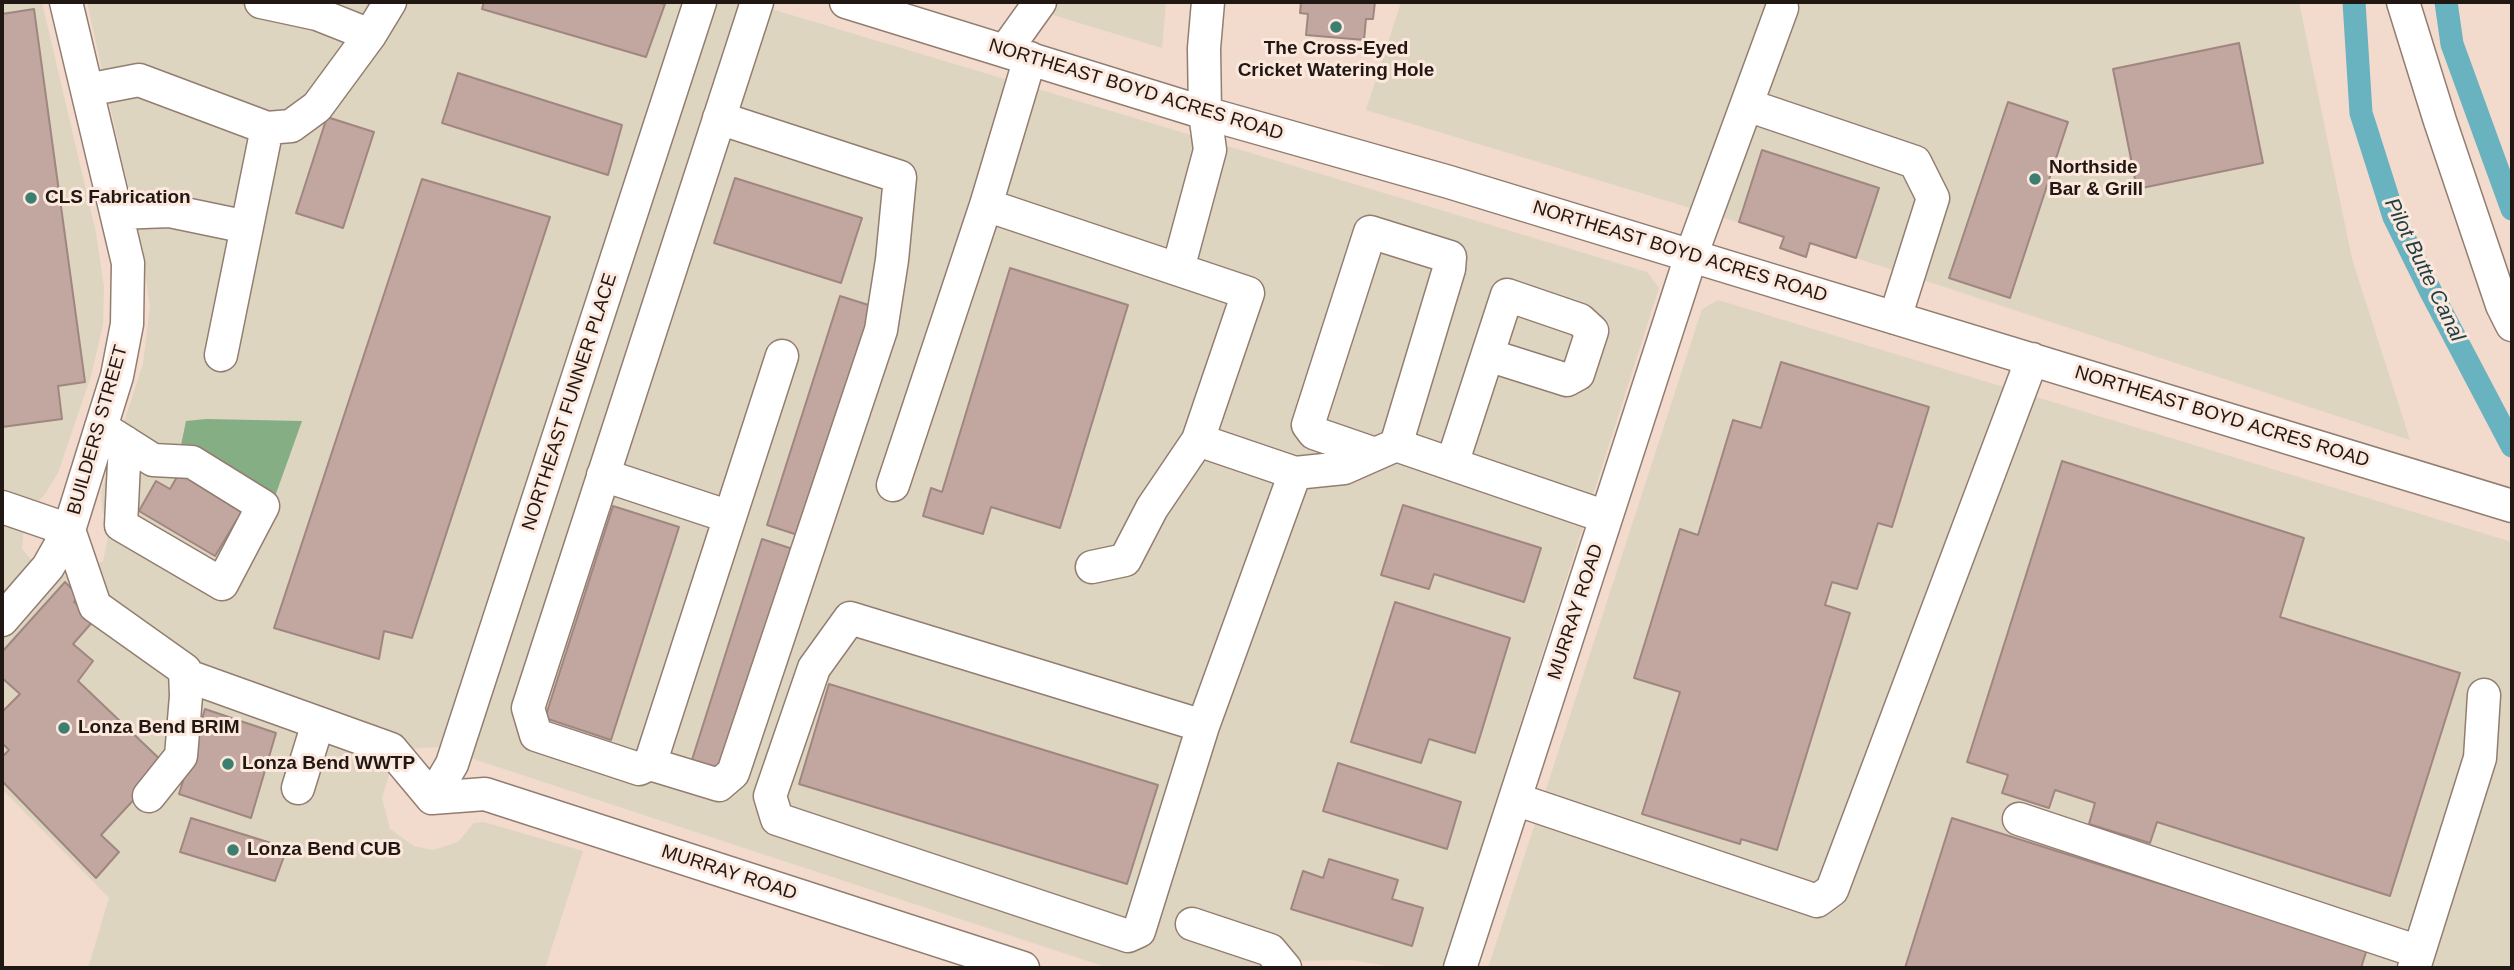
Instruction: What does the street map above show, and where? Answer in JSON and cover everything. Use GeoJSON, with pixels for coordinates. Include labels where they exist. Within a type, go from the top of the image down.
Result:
{"type":"FeatureCollection","features":[{"type":"Feature","properties":{"kind":"street","name":"BUILDERS STREET"},"geometry":{"type":"LineString","coordinates":[[2,620],[48,567],[69,530],[113,434],[117,376],[127,324],[128,263],[66,2]]}},
{"type":"Feature","properties":{"kind":"street"},"geometry":{"type":"LineString","coordinates":[[261,2],[317,14],[370,35]]}},
{"type":"Feature","properties":{"kind":"street"},"geometry":{"type":"LineString","coordinates":[[87,90],[139,80],[267,128],[292,126],[317,107],[370,35],[390,2]]}},
{"type":"Feature","properties":{"kind":"street","name":"NORTHEAST FUNNER PLACE"},"geometry":{"type":"LineString","coordinates":[[432,798],[452,764],[701,2]]}},
{"type":"Feature","properties":{"kind":"street"},"geometry":{"type":"LineString","coordinates":[[719,118],[900,177],[892,260],[880,330],[733,773],[719,785],[650,764],[639,769],[536,735],[528,708],[603,475],[719,118],[757,2]]}},
{"type":"Feature","properties":{"kind":"street","name":"NORTHEAST BOYD ACRES ROAD"},"geometry":{"type":"LineString","coordinates":[[846,2],[1205,113],[1449,182],[2512,506]]}},
{"type":"Feature","properties":{"kind":"street"},"geometry":{"type":"LineString","coordinates":[[893,485],[986,205],[1017,55],[1040,2]]}},
{"type":"Feature","properties":{"kind":"street"},"geometry":{"type":"LineString","coordinates":[[1178,269],[1210,150],[1205,113],[1204,48],[1208,2]]}},
{"type":"Feature","properties":{"kind":"street"},"geometry":{"type":"LineString","coordinates":[[2403,2],[2444,135],[2502,305],[2512,325]]}},
{"type":"Feature","properties":{"kind":"street","name":"MURRAY ROAD"},"geometry":{"type":"LineString","coordinates":[[1460,968],[1691,256],[1782,8]]}},
{"type":"Feature","properties":{"kind":"street"},"geometry":{"type":"LineString","coordinates":[[1746,105],[1915,162],[1933,198],[1895,318]]}},
{"type":"Feature","properties":{"kind":"street"},"geometry":{"type":"LineString","coordinates":[[220,355],[267,128]]}},
{"type":"Feature","properties":{"kind":"street"},"geometry":{"type":"LineString","coordinates":[[986,205],[1248,293],[1198,440],[1152,508],[1125,560],[1091,567]]}},
{"type":"Feature","properties":{"kind":"street"},"geometry":{"type":"LineString","coordinates":[[117,213],[170,211],[247,227]]}},
{"type":"Feature","properties":{"kind":"street"},"geometry":{"type":"LineString","coordinates":[[1198,440],[1295,472],[1344,468],[1386,449],[1450,269],[1450,257],[1370,232],[1308,425],[1314,433],[1386,449],[1452,464],[1606,517]]}},
{"type":"Feature","properties":{"kind":"street"},"geometry":{"type":"LineString","coordinates":[[1452,464],[1488,355]]}},
{"type":"Feature","properties":{"kind":"street"},"geometry":{"type":"LineString","coordinates":[[650,764],[782,356]]}},
{"type":"Feature","properties":{"kind":"street"},"geometry":{"type":"LineString","coordinates":[[1515,799],[1816,901],[1832,890],[2032,359]]}},
{"type":"Feature","properties":{"kind":"street"},"geometry":{"type":"LineString","coordinates":[[113,434],[153,460],[192,462],[263,506],[222,584],[121,525],[113,434]]}},
{"type":"Feature","properties":{"kind":"street"},"geometry":{"type":"LineString","coordinates":[[1203,726],[850,618],[814,668],[770,796],[777,819],[1128,936],[1139,931],[1203,726],[1295,472]]}},
{"type":"Feature","properties":{"kind":"street"},"geometry":{"type":"LineString","coordinates":[[603,475],[730,517]]}},
{"type":"Feature","properties":{"kind":"street"},"geometry":{"type":"LineString","coordinates":[[2,507],[69,530],[95,606],[184,670],[186,696],[181,756],[149,796]]}},
{"type":"Feature","properties":{"kind":"street"},"geometry":{"type":"LineString","coordinates":[[185,675],[391,749],[432,798]]}},
{"type":"Feature","properties":{"kind":"street"},"geometry":{"type":"LineString","coordinates":[[2019,819],[2416,960],[2480,758],[2484,695]]}},
{"type":"Feature","properties":{"kind":"street"},"geometry":{"type":"LineString","coordinates":[[298,788],[318,723]]}},
{"type":"Feature","properties":{"kind":"street","name":"MURRAY ROAD"},"geometry":{"type":"LineString","coordinates":[[432,798],[485,794],[1023,968]]}},
{"type":"Feature","properties":{"kind":"street"},"geometry":{"type":"LineString","coordinates":[[1192,925],[1270,950],[1285,968]]}},
{"type":"Feature","properties":{"kind":"shaded area"},"geometry":{"type":"Polygon","coordinates":[[[2,2],[42,2],[96,233],[104,287],[103,325],[91,376],[58,473],[45,494],[25,517],[22,549],[38,567],[61,576],[89,570],[103,561],[109,533],[102,509],[101,492],[143,364],[150,306],[140,241],[87,2],[748,2],[1647,272],[1659,288],[1444,963],[1440,968],[1401,968],[1350,960],[1295,961],[1274,968],[1109,968],[437,747],[409,749],[391,768],[382,798],[390,829],[414,846],[433,850],[458,842],[474,823],[484,822],[583,851],[545,968],[88,968],[109,898],[2,789],[2,2]]]}},
{"type":"Feature","properties":{"kind":"shaded area"},"geometry":{"type":"Polygon","coordinates":[[[1010,2],[1166,2],[1162,48],[1010,2]]]}},
{"type":"Feature","properties":{"kind":"shaded area"},"geometry":{"type":"Polygon","coordinates":[[[1401,2],[2299,2],[2352,259],[2410,440],[1856,258],[1366,110],[1401,2]]]}},
{"type":"Feature","properties":{"kind":"shaded area"},"geometry":{"type":"Polygon","coordinates":[[[1718,300],[2512,542],[2512,968],[1488,968],[1702,309],[1718,300]]]}},
{"type":"Feature","properties":{"kind":"green space"},"geometry":{"type":"Polygon","coordinates":[[[186,421],[302,421],[273,502],[180,450],[186,421]]]}},
{"type":"Feature","properties":{"kind":"building"},"geometry":{"type":"Polygon","coordinates":[[[484,2],[665,4],[646,57],[482,9],[484,2]]]}},
{"type":"Feature","properties":{"kind":"building","name":"The Cross-Eyed Cricket Watering Hole"},"geometry":{"type":"Polygon","coordinates":[[[1301,2],[1375,2],[1373,19],[1366,19],[1364,40],[1306,35],[1308,14],[1300,13],[1301,2]]]}},
{"type":"Feature","properties":{"kind":"building","name":"CLS Fabrication"},"geometry":{"type":"Polygon","coordinates":[[[34,9],[85,382],[58,386],[62,419],[2,427],[2,14],[34,9]]]}},
{"type":"Feature","properties":{"kind":"building"},"geometry":{"type":"Polygon","coordinates":[[[2239,43],[2263,163],[2137,189],[2113,69],[2239,43]]]}},
{"type":"Feature","properties":{"kind":"building"},"geometry":{"type":"Polygon","coordinates":[[[458,73],[622,125],[608,175],[442,123],[458,73]]]}},
{"type":"Feature","properties":{"kind":"building"},"geometry":{"type":"Polygon","coordinates":[[[2008,102],[2068,122],[2010,298],[1949,278],[2008,102]]]}},
{"type":"Feature","properties":{"kind":"building"},"geometry":{"type":"Polygon","coordinates":[[[327,117],[374,132],[343,228],[296,213],[327,117]]]}},
{"type":"Feature","properties":{"kind":"building"},"geometry":{"type":"Polygon","coordinates":[[[1762,150],[1879,188],[1856,258],[1810,243],[1806,257],[1780,248],[1784,237],[1739,222],[1762,150]]]}},
{"type":"Feature","properties":{"kind":"building"},"geometry":{"type":"Polygon","coordinates":[[[735,178],[862,218],[841,283],[714,243],[735,178]]]}},
{"type":"Feature","properties":{"kind":"building"},"geometry":{"type":"Polygon","coordinates":[[[422,179],[550,217],[412,638],[384,631],[379,659],[274,628],[422,179]]]}},
{"type":"Feature","properties":{"kind":"building"},"geometry":{"type":"Polygon","coordinates":[[[1010,268],[1128,305],[1060,528],[991,507],[983,534],[923,516],[931,488],[942,492],[1010,268]]]}},
{"type":"Feature","properties":{"kind":"building"},"geometry":{"type":"Polygon","coordinates":[[[840,296],[878,308],[804,537],[767,525],[840,296]]]}},
{"type":"Feature","properties":{"kind":"building"},"geometry":{"type":"Polygon","coordinates":[[[1781,362],[1929,407],[1892,527],[1878,523],[1857,589],[1832,582],[1825,605],[1850,613],[1777,850],[1741,839],[1740,844],[1642,814],[1680,692],[1634,678],[1680,529],[1698,535],[1733,420],[1761,428],[1781,362]]]}},
{"type":"Feature","properties":{"kind":"building"},"geometry":{"type":"Polygon","coordinates":[[[2062,461],[2304,538],[2280,617],[2460,673],[2390,896],[2157,822],[2150,843],[2089,824],[2095,803],[2055,790],[2049,808],[2002,793],[2008,775],[1967,762],[2062,461]]]}},
{"type":"Feature","properties":{"kind":"building"},"geometry":{"type":"Polygon","coordinates":[[[181,470],[244,508],[215,556],[139,511],[156,481],[170,489],[181,470]]]}},
{"type":"Feature","properties":{"kind":"building"},"geometry":{"type":"Polygon","coordinates":[[[1403,505],[1541,548],[1524,602],[1434,574],[1429,589],[1381,575],[1403,505]]]}},
{"type":"Feature","properties":{"kind":"building"},"geometry":{"type":"Polygon","coordinates":[[[613,506],[679,527],[611,740],[545,718],[613,506]]]}},
{"type":"Feature","properties":{"kind":"building"},"geometry":{"type":"Polygon","coordinates":[[[762,539],[796,550],[724,774],[691,763],[762,539]]]}},
{"type":"Feature","properties":{"kind":"building","name":"Lonza Bend BRIM"},"geometry":{"type":"Polygon","coordinates":[[[65,582],[79,596],[74,602],[95,619],[73,644],[93,661],[78,681],[166,765],[101,835],[119,852],[96,878],[2,781],[2,757],[9,750],[2,743],[2,712],[20,694],[2,678],[2,652],[65,582]]]}},
{"type":"Feature","properties":{"kind":"building"},"geometry":{"type":"Polygon","coordinates":[[[1395,602],[1510,638],[1475,753],[1429,739],[1421,763],[1351,742],[1395,602]]]}},
{"type":"Feature","properties":{"kind":"building"},"geometry":{"type":"Polygon","coordinates":[[[829,684],[1158,785],[1127,884],[799,784],[829,684]]]}},
{"type":"Feature","properties":{"kind":"building","name":"Lonza Bend WWTP"},"geometry":{"type":"Polygon","coordinates":[[[205,709],[276,733],[251,818],[179,794],[205,709]]]}},
{"type":"Feature","properties":{"kind":"building"},"geometry":{"type":"Polygon","coordinates":[[[1338,763],[1461,802],[1447,849],[1323,811],[1338,763]]]}},
{"type":"Feature","properties":{"kind":"building","name":"Lonza Bend CUB"},"geometry":{"type":"Polygon","coordinates":[[[191,818],[287,848],[275,881],[180,852],[191,818]]]}},
{"type":"Feature","properties":{"kind":"building"},"geometry":{"type":"Polygon","coordinates":[[[1952,818],[2367,949],[2361,968],[1905,968],[1952,818]]]}},
{"type":"Feature","properties":{"kind":"building"},"geometry":{"type":"Polygon","coordinates":[[[1329,859],[1398,880],[1392,899],[1423,908],[1412,946],[1291,909],[1303,871],[1323,878],[1329,859]]]}},
{"type":"Feature","properties":{"kind":"waterway","name":"Pilot Butte Canal"},"geometry":{"type":"LineString","coordinates":[[2354,2],[2361,113],[2394,217],[2512,446]]}},
{"type":"Feature","properties":{"kind":"waterway"},"geometry":{"type":"LineString","coordinates":[[2446,2],[2452,44],[2512,209]]}},
{"type":"Feature","properties":{"kind":"place","name":"The Cross-Eyed Cricket Watering Hole"},"geometry":{"type":"Point","coordinates":[1336,27]}},
{"type":"Feature","properties":{"kind":"place","name":"Northside Bar & Grill"},"geometry":{"type":"Point","coordinates":[2035,179]}},
{"type":"Feature","properties":{"kind":"place","name":"CLS Fabrication"},"geometry":{"type":"Point","coordinates":[31,198]}},
{"type":"Feature","properties":{"kind":"place","name":"Lonza Bend BRIM"},"geometry":{"type":"Point","coordinates":[64,728]}},
{"type":"Feature","properties":{"kind":"place","name":"Lonza Bend WWTP"},"geometry":{"type":"Point","coordinates":[228,764]}},
{"type":"Feature","properties":{"kind":"place","name":"Lonza Bend CUB"},"geometry":{"type":"Point","coordinates":[233,850]}}]}
